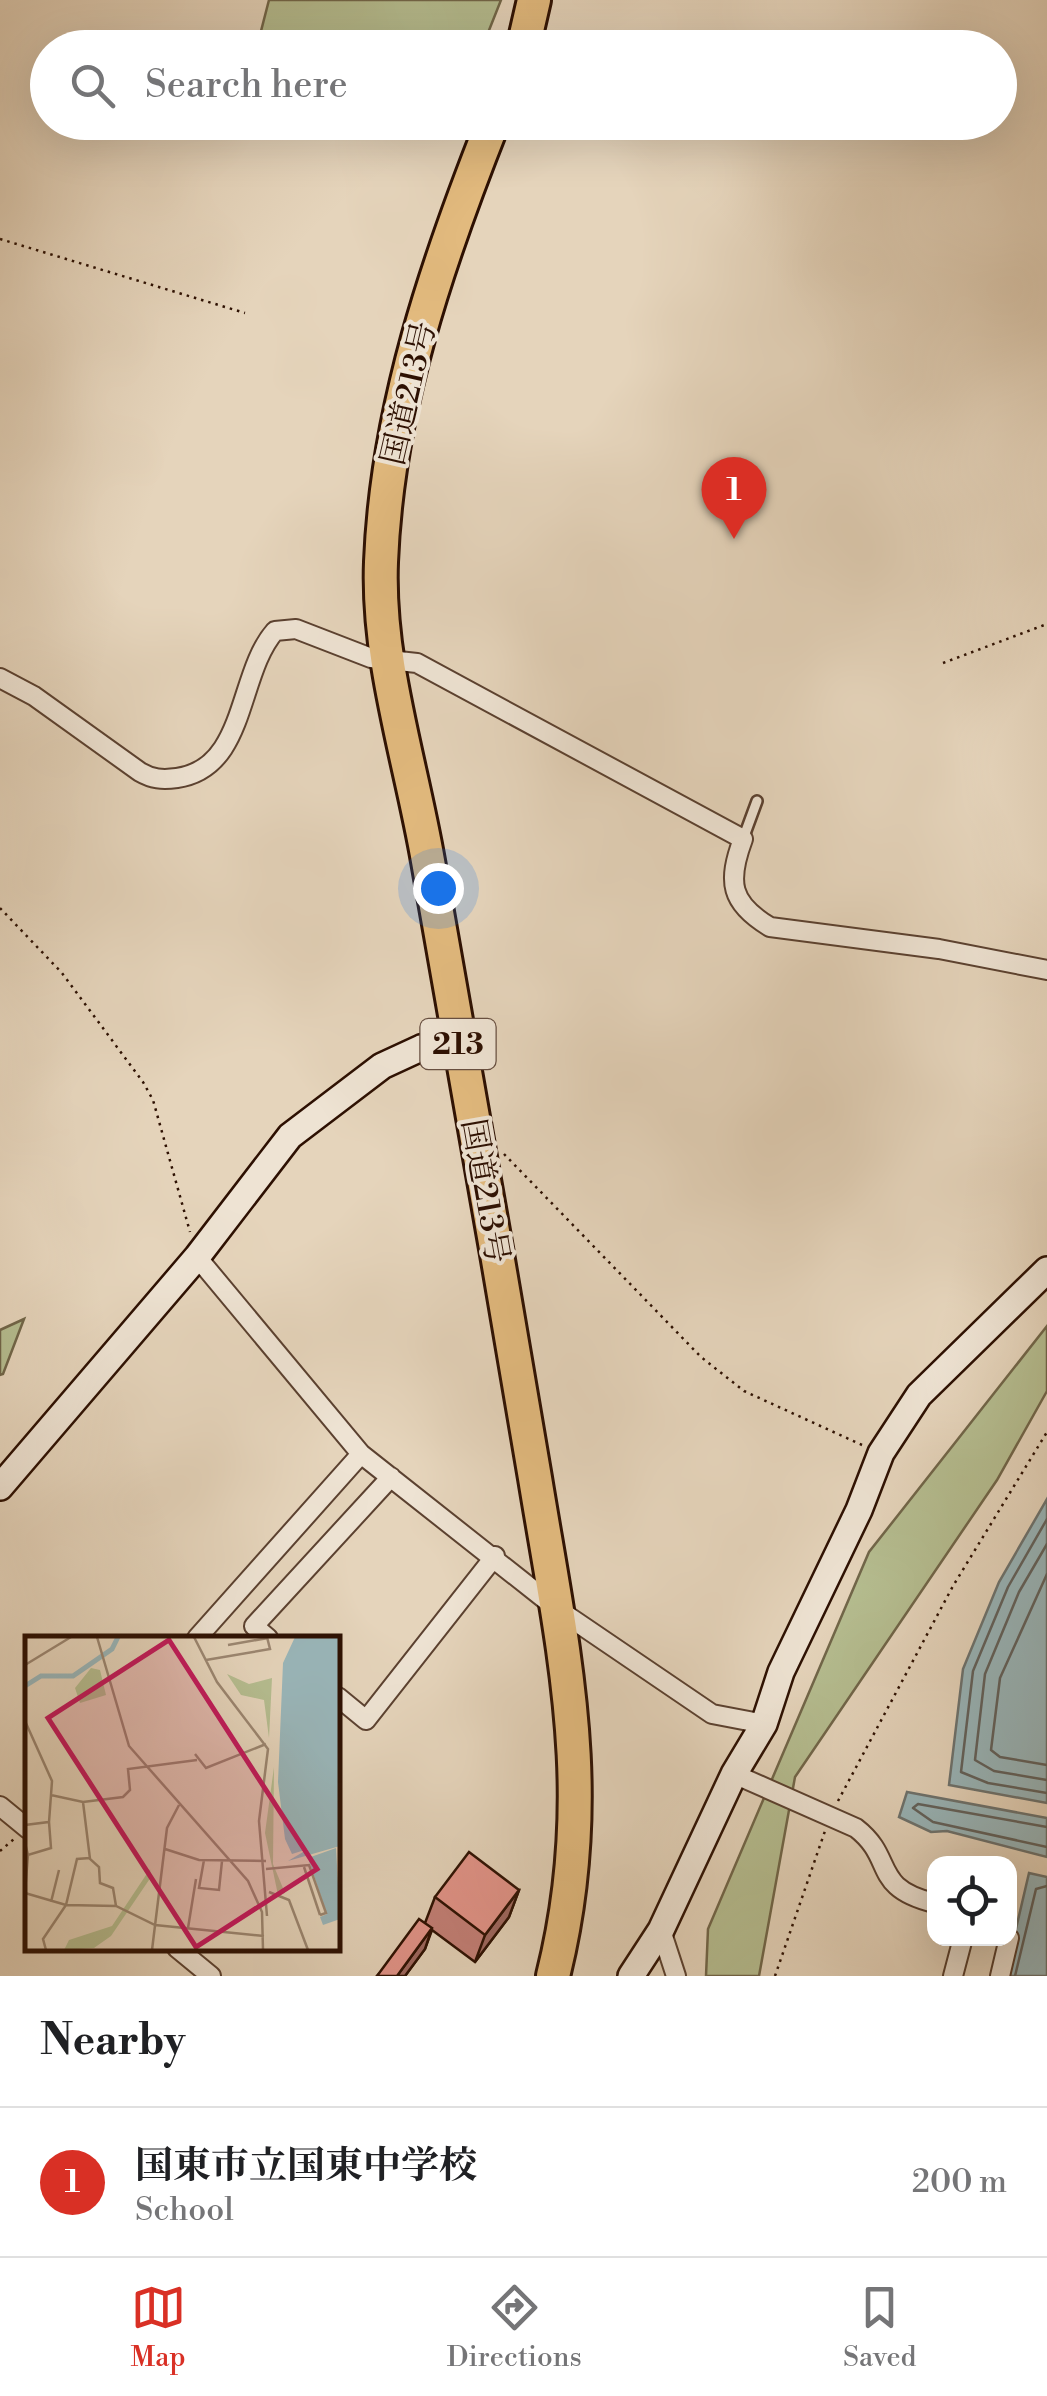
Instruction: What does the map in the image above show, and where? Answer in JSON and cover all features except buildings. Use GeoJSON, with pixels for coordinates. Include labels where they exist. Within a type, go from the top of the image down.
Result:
{"type":"FeatureCollection","features":[{"type":"Feature","properties":{"kind":"highway"},"geometry":{"type":"LineString","coordinates":[[526,30],[534,0]]}},
{"type":"Feature","properties":{"kind":"highway","name":"国道213号"},"geometry":{"type":"LineString","coordinates":[[486,140],[458,210],[408,373],[394,437],[381,564],[386,660],[428,857],[457,1040],[480,1147],[569,1686],[578,1799],[572,1880],[553,1976]]}},
{"type":"Feature","properties":{"kind":"street"},"geometry":{"type":"LineString","coordinates":[[0,678],[34,696],[140,772],[172,779],[200,772],[214,760],[234,728],[264,647],[276,631],[296,629],[386,660],[417,662],[743,840],[734,868],[736,894],[748,913],[770,926],[939,949],[1047,970]]}},
{"type":"Feature","properties":{"kind":"street"},"geometry":{"type":"LineString","coordinates":[[0,1487],[197,1257],[290,1136],[382,1066],[422,1048],[457,1040]]}},
{"type":"Feature","properties":{"kind":"street"},"geometry":{"type":"LineString","coordinates":[[197,1257],[361,1454],[495,1556],[556,1608],[712,1714],[764,1724]]}},
{"type":"Feature","properties":{"kind":"street"},"geometry":{"type":"LineString","coordinates":[[631,1976],[661,1930],[734,1774],[764,1724],[781,1672],[859,1510],[880,1453],[920,1396],[1047,1270]]}},
{"type":"Feature","properties":{"kind":"street"},"geometry":{"type":"LineString","coordinates":[[199,1636],[361,1454]]}},
{"type":"Feature","properties":{"kind":"street"},"geometry":{"type":"LineString","coordinates":[[266,1636],[254,1626],[390,1476]]}},
{"type":"Feature","properties":{"kind":"street"},"geometry":{"type":"LineString","coordinates":[[340,1699],[366,1720],[495,1556]]}},
{"type":"Feature","properties":{"kind":"street"},"geometry":{"type":"LineString","coordinates":[[734,1774],[831,1814],[868,1838],[896,1888],[927,1901]]}},
{"type":"Feature","properties":{"kind":"street"},"geometry":{"type":"LineString","coordinates":[[0,1806],[25,1826]]}},
{"type":"Feature","properties":{"kind":"street"},"geometry":{"type":"LineString","coordinates":[[661,1930],[676,1976]]}},
{"type":"Feature","properties":{"kind":"street"},"geometry":{"type":"LineString","coordinates":[[954,1976],[961,1946]]}},
{"type":"Feature","properties":{"kind":"street"},"geometry":{"type":"LineString","coordinates":[[1000,1976],[1007,1946]]}},
{"type":"Feature","properties":{"kind":"street"},"geometry":{"type":"LineString","coordinates":[[181,1951],[211,1976]]}},
{"type":"Feature","properties":{"kind":"lane"},"geometry":{"type":"LineString","coordinates":[[743,840],[756,800]]}},
{"type":"Feature","properties":{"kind":"path"},"geometry":{"type":"LineString","coordinates":[[0,239],[245,313]]}},
{"type":"Feature","properties":{"kind":"path"},"geometry":{"type":"LineString","coordinates":[[943,663],[1047,624]]}},
{"type":"Feature","properties":{"kind":"path"},"geometry":{"type":"LineString","coordinates":[[0,908],[62,973],[153,1100],[197,1257]]}},
{"type":"Feature","properties":{"kind":"path"},"geometry":{"type":"LineString","coordinates":[[480,1147],[496,1148],[511,1159],[539,1194],[701,1357],[744,1391],[880,1453]]}},
{"type":"Feature","properties":{"kind":"path"},"geometry":{"type":"LineString","coordinates":[[775,1976],[831,1814],[953,1586],[1047,1432]]}},
{"type":"Feature","properties":{"kind":"green space"},"geometry":{"type":"Polygon","coordinates":[[[269,0],[501,0],[489,30],[261,30],[269,0]]]}},
{"type":"Feature","properties":{"kind":"green space"},"geometry":{"type":"Polygon","coordinates":[[[24,1319],[3,1374],[0,1375],[0,1330],[24,1319]]]}},
{"type":"Feature","properties":{"kind":"green space"},"geometry":{"type":"Polygon","coordinates":[[[1047,1326],[1047,1391],[997,1480],[795,1777],[759,1976],[706,1976],[708,1929],[869,1552],[1047,1326]]]}},
{"type":"Feature","properties":{"kind":"water"},"geometry":{"type":"Polygon","coordinates":[[[1047,1499],[1047,1803],[949,1785],[963,1669],[999,1582],[1047,1499]]]}},
{"type":"Feature","properties":{"kind":"water"},"geometry":{"type":"Polygon","coordinates":[[[907,1792],[1047,1818],[1047,1857],[947,1831],[931,1832],[899,1817],[907,1792]]]}},
{"type":"Feature","properties":{"kind":"water"},"geometry":{"type":"Polygon","coordinates":[[[1029,1873],[1047,1877],[1047,1976],[1005,1976],[1012,1946],[1017,1946],[1017,1924],[1029,1873]]]}},
{"type":"Feature","properties":{"kind":"place","name":"国東市立国東中学校"},"geometry":{"type":"Point","coordinates":[734,539]}}]}
